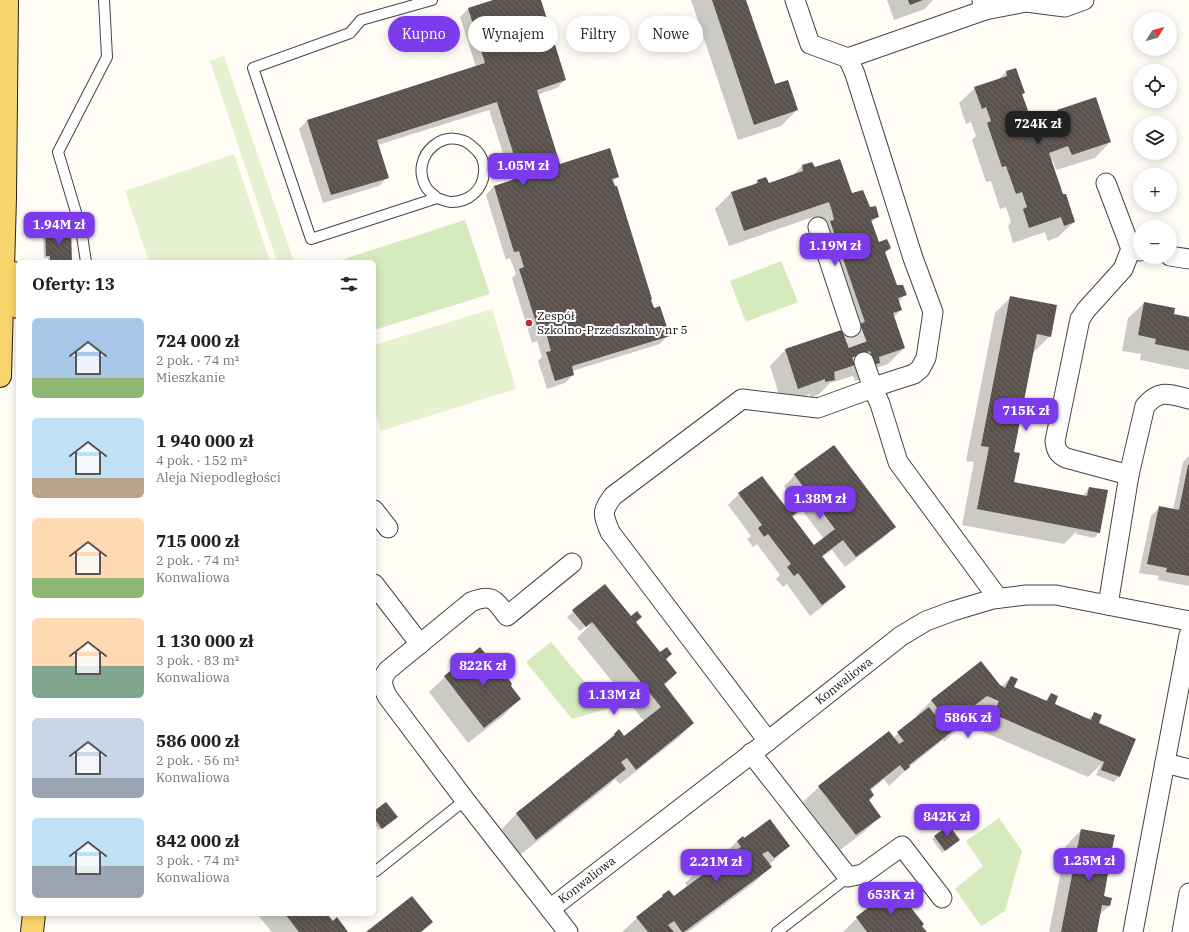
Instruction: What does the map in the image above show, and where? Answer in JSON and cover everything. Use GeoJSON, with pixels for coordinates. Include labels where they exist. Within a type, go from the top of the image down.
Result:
{"type":"FeatureCollection","features":[{"type":"Feature","properties":{"kind":"main road"},"geometry":{"type":"LineString","coordinates":[[0,376],[5,198],[7,0]]}},
{"type":"Feature","properties":{"kind":"main road"},"geometry":{"type":"LineString","coordinates":[[5,198],[16,290]]}},
{"type":"Feature","properties":{"kind":"main road"},"geometry":{"type":"LineString","coordinates":[[32,932],[34,916]]}},
{"type":"Feature","properties":{"kind":"street"},"geometry":{"type":"LineString","coordinates":[[795,0],[810,44],[848,58],[984,5],[1026,2],[1065,7],[1084,0]]}},
{"type":"Feature","properties":{"kind":"street"},"geometry":{"type":"LineString","coordinates":[[768,741],[610,532],[604,516],[606,506],[613,496],[742,399],[818,408],[914,374],[920,369],[926,358],[933,312],[913,258],[855,74],[848,58]]}},
{"type":"Feature","properties":{"kind":"street"},"geometry":{"type":"LineString","coordinates":[[1106,183],[1133,243]]}},
{"type":"Feature","properties":{"kind":"street"},"geometry":{"type":"LineString","coordinates":[[818,227],[851,327]]}},
{"type":"Feature","properties":{"kind":"street"},"geometry":{"type":"LineString","coordinates":[[1129,475],[1066,458],[1060,455],[1056,448],[1055,441],[1080,319],[1086,310],[1123,269],[1133,254]]}},
{"type":"Feature","properties":{"kind":"street"},"geometry":{"type":"LineString","coordinates":[[1177,257],[1189,259]]}},
{"type":"Feature","properties":{"kind":"street"},"geometry":{"type":"LineString","coordinates":[[864,362],[880,404],[898,462],[998,598]]}},
{"type":"Feature","properties":{"kind":"street"},"geometry":{"type":"LineString","coordinates":[[1108,605],[1129,475],[1144,406],[1151,399],[1159,395],[1166,394],[1189,399]]}},
{"type":"Feature","properties":{"kind":"street"},"geometry":{"type":"LineString","coordinates":[[376,513],[388,528]]}},
{"type":"Feature","properties":{"kind":"street"},"geometry":{"type":"LineString","coordinates":[[568,932],[465,800],[387,696],[382,686],[382,677],[388,670],[471,602],[481,598],[491,598],[507,616],[572,563]]}},
{"type":"Feature","properties":{"kind":"street"},"geometry":{"type":"LineString","coordinates":[[376,587],[420,644]]}},
{"type":"Feature","properties":{"kind":"street","name":"Konwaliowa"},"geometry":{"type":"LineString","coordinates":[[550,908],[768,741],[900,636],[926,622],[953,611],[998,598],[1026,595],[1056,595],[1189,621]]}},
{"type":"Feature","properties":{"kind":"street"},"geometry":{"type":"LineString","coordinates":[[1133,932],[1189,635]]}},
{"type":"Feature","properties":{"kind":"street"},"geometry":{"type":"LineString","coordinates":[[751,753],[848,877],[863,874],[902,846],[942,898]]}},
{"type":"Feature","properties":{"kind":"street"},"geometry":{"type":"LineString","coordinates":[[1165,763],[1189,769]]}},
{"type":"Feature","properties":{"kind":"street"},"geometry":{"type":"LineString","coordinates":[[1182,932],[1189,893]]}},
{"type":"Feature","properties":{"kind":"lane"},"geometry":{"type":"LineString","coordinates":[[86,260],[81,228],[58,152],[107,57],[104,0]]}},
{"type":"Feature","properties":{"kind":"lane"},"geometry":{"type":"LineString","coordinates":[[432,0],[361,20],[350,33],[253,68],[311,238],[436,198],[450,202],[464,200],[476,192],[483,180],[484,166],[479,152],[469,142],[455,138],[441,140],[429,148],[422,160],[421,174],[426,188],[436,198]]}},
{"type":"Feature","properties":{"kind":"lane"},"geometry":{"type":"LineString","coordinates":[[376,871],[465,800]]}},
{"type":"Feature","properties":{"kind":"lane"},"geometry":{"type":"LineString","coordinates":[[777,932],[848,877]]}},
{"type":"Feature","properties":{"kind":"green space"},"geometry":{"type":"Polygon","coordinates":[[[224,56],[293,260],[276,260],[210,61],[224,56]]]}},
{"type":"Feature","properties":{"kind":"green space"},"geometry":{"type":"Polygon","coordinates":[[[234,154],[269,260],[148,260],[125,191],[234,154]]]}},
{"type":"Feature","properties":{"kind":"green space"},"geometry":{"type":"Polygon","coordinates":[[[465,220],[490,294],[376,329],[376,260],[341,260],[465,220]]]}},
{"type":"Feature","properties":{"kind":"green space"},"geometry":{"type":"Polygon","coordinates":[[[781,261],[798,302],[746,322],[730,281],[781,261]]]}},
{"type":"Feature","properties":{"kind":"green space"},"geometry":{"type":"Polygon","coordinates":[[[492,309],[516,389],[381,431],[376,415],[376,344],[492,309]]]}},
{"type":"Feature","properties":{"kind":"green space"},"geometry":{"type":"Polygon","coordinates":[[[551,642],[607,709],[572,719],[526,662],[551,642]]]}},
{"type":"Feature","properties":{"kind":"green space"},"geometry":{"type":"Polygon","coordinates":[[[999,818],[1022,851],[1005,911],[981,926],[955,889],[983,866],[966,841],[999,818]]]}},
{"type":"Feature","properties":{"kind":"building"},"geometry":{"type":"Polygon","coordinates":[[[493,0],[541,0],[546,16],[470,16],[468,8],[493,0]]]}},
{"type":"Feature","properties":{"kind":"building"},"geometry":{"type":"Polygon","coordinates":[[[712,0],[746,0],[775,84],[788,80],[798,110],[754,125],[712,0]]]}},
{"type":"Feature","properties":{"kind":"building"},"geometry":{"type":"Polygon","coordinates":[[[908,0],[923,0],[910,5],[908,0]]]}},
{"type":"Feature","properties":{"kind":"building"},"geometry":{"type":"Polygon","coordinates":[[[482,52],[557,52],[566,80],[537,90],[560,164],[610,148],[619,177],[612,179],[615,186],[617,186],[652,299],[651,300],[654,308],[660,306],[670,336],[572,366],[574,375],[555,381],[546,352],[551,351],[546,333],[540,335],[519,269],[524,267],[519,251],[514,252],[494,186],[521,177],[497,102],[377,140],[389,178],[331,195],[307,120],[485,63],[482,52]]]}},
{"type":"Feature","properties":{"kind":"building"},"geometry":{"type":"Polygon","coordinates":[[[1016,68],[1025,93],[1022,94],[1037,135],[1062,127],[1057,110],[1096,97],[1111,142],[1072,155],[1068,146],[1049,153],[1063,194],[1066,194],[1075,222],[1064,226],[1061,217],[1029,228],[1023,209],[1027,207],[1022,192],[1016,194],[1006,166],[1002,167],[987,123],[991,121],[986,107],[982,109],[974,87],[1007,76],[1006,71],[1016,68]]]}},
{"type":"Feature","properties":{"kind":"building"},"geometry":{"type":"Polygon","coordinates":[[[840,159],[852,193],[863,190],[870,207],[876,206],[879,217],[871,220],[879,242],[887,239],[891,248],[885,252],[897,285],[903,285],[907,295],[898,298],[902,310],[893,313],[905,348],[879,357],[880,363],[870,366],[864,362],[834,372],[835,380],[825,382],[825,379],[798,389],[785,349],[865,322],[830,221],[834,220],[829,202],[744,231],[731,192],[758,183],[757,180],[766,177],[769,183],[803,171],[802,165],[812,162],[815,167],[840,159]]]}},
{"type":"Feature","properties":{"kind":"building"},"geometry":{"type":"Polygon","coordinates":[[[45,230],[71,230],[72,260],[50,260],[50,256],[46,256],[45,230]]]}},
{"type":"Feature","properties":{"kind":"building"},"geometry":{"type":"Polygon","coordinates":[[[1010,296],[1057,305],[1051,337],[1037,334],[1014,452],[1020,453],[1014,482],[1087,496],[1089,487],[1108,490],[1100,533],[977,509],[989,447],[981,446],[1010,296]]]}},
{"type":"Feature","properties":{"kind":"building"},"geometry":{"type":"Polygon","coordinates":[[[1144,302],[1175,308],[1174,314],[1189,317],[1189,351],[1155,344],[1156,339],[1138,335],[1144,302]]]}},
{"type":"Feature","properties":{"kind":"building"},"geometry":{"type":"Polygon","coordinates":[[[834,445],[896,527],[856,557],[843,540],[822,556],[846,587],[822,605],[798,573],[794,576],[787,567],[791,564],[768,534],[764,537],[758,528],[762,525],[738,493],[762,476],[785,506],[806,491],[794,474],[834,445]],[[813,500],[792,516],[814,545],[835,529],[813,500]]]}},
{"type":"Feature","properties":{"kind":"building"},"geometry":{"type":"Polygon","coordinates":[[[1188,465],[1189,576],[1166,572],[1167,568],[1147,564],[1159,506],[1179,510],[1188,465]]]}},
{"type":"Feature","properties":{"kind":"building"},"geometry":{"type":"Polygon","coordinates":[[[605,584],[631,616],[637,611],[642,617],[636,622],[660,652],[667,647],[672,654],[666,659],[677,673],[664,684],[694,723],[636,770],[627,758],[621,762],[626,769],[536,840],[516,813],[615,735],[614,734],[619,729],[624,736],[661,707],[592,622],[586,627],[572,610],[605,584]]]}},
{"type":"Feature","properties":{"kind":"building"},"geometry":{"type":"Polygon","coordinates":[[[480,647],[500,668],[506,664],[511,670],[505,674],[512,684],[511,686],[521,699],[484,728],[444,676],[480,647]]]}},
{"type":"Feature","properties":{"kind":"building"},"geometry":{"type":"Polygon","coordinates":[[[981,661],[1000,685],[1005,688],[1011,676],[1018,679],[1014,687],[1047,701],[1051,693],[1058,696],[1055,704],[1091,720],[1094,712],[1102,715],[1099,723],[1136,739],[1120,777],[1101,770],[1104,762],[993,714],[999,701],[987,696],[975,705],[976,707],[961,718],[965,723],[909,765],[910,767],[905,771],[900,765],[870,789],[874,795],[869,800],[881,817],[856,835],[818,786],[889,731],[899,744],[904,741],[897,732],[929,707],[935,715],[940,711],[931,700],[981,661]]]}},
{"type":"Feature","properties":{"kind":"building"},"geometry":{"type":"Polygon","coordinates":[[[386,802],[398,817],[382,829],[376,821],[376,810],[386,802]]]}},
{"type":"Feature","properties":{"kind":"building"},"geometry":{"type":"Polygon","coordinates":[[[770,819],[790,846],[774,858],[768,851],[762,854],[772,867],[684,932],[682,932],[674,921],[668,925],[674,932],[648,932],[636,917],[669,890],[674,896],[705,873],[700,867],[706,863],[710,869],[741,847],[737,841],[743,836],[744,838],[770,819]]]}},
{"type":"Feature","properties":{"kind":"building"},"geometry":{"type":"Polygon","coordinates":[[[949,825],[960,840],[945,851],[934,836],[949,825]]]}},
{"type":"Feature","properties":{"kind":"building"},"geometry":{"type":"Polygon","coordinates":[[[1081,829],[1115,835],[1111,854],[1118,856],[1117,863],[1110,862],[1104,896],[1112,898],[1110,906],[1102,905],[1097,932],[1061,932],[1081,829]]]}},
{"type":"Feature","properties":{"kind":"building"},"geometry":{"type":"Polygon","coordinates":[[[894,888],[924,924],[922,926],[927,932],[867,932],[856,917],[894,888]]]}},
{"type":"Feature","properties":{"kind":"building"},"geometry":{"type":"Polygon","coordinates":[[[412,896],[433,922],[421,932],[366,932],[412,896]]]}},
{"type":"Feature","properties":{"kind":"building"},"geometry":{"type":"Polygon","coordinates":[[[287,916],[329,916],[333,921],[337,917],[348,932],[299,932],[287,916]]]}},
{"type":"Feature","properties":{"kind":"tunnel"},"geometry":{"type":"LineString","coordinates":[[851,327],[864,362]]}},
{"type":"Feature","properties":{"kind":"place","name":"Zespół Szkolno-Przedszkolny nr 5"},"geometry":{"type":"Point","coordinates":[529,323]}}]}
